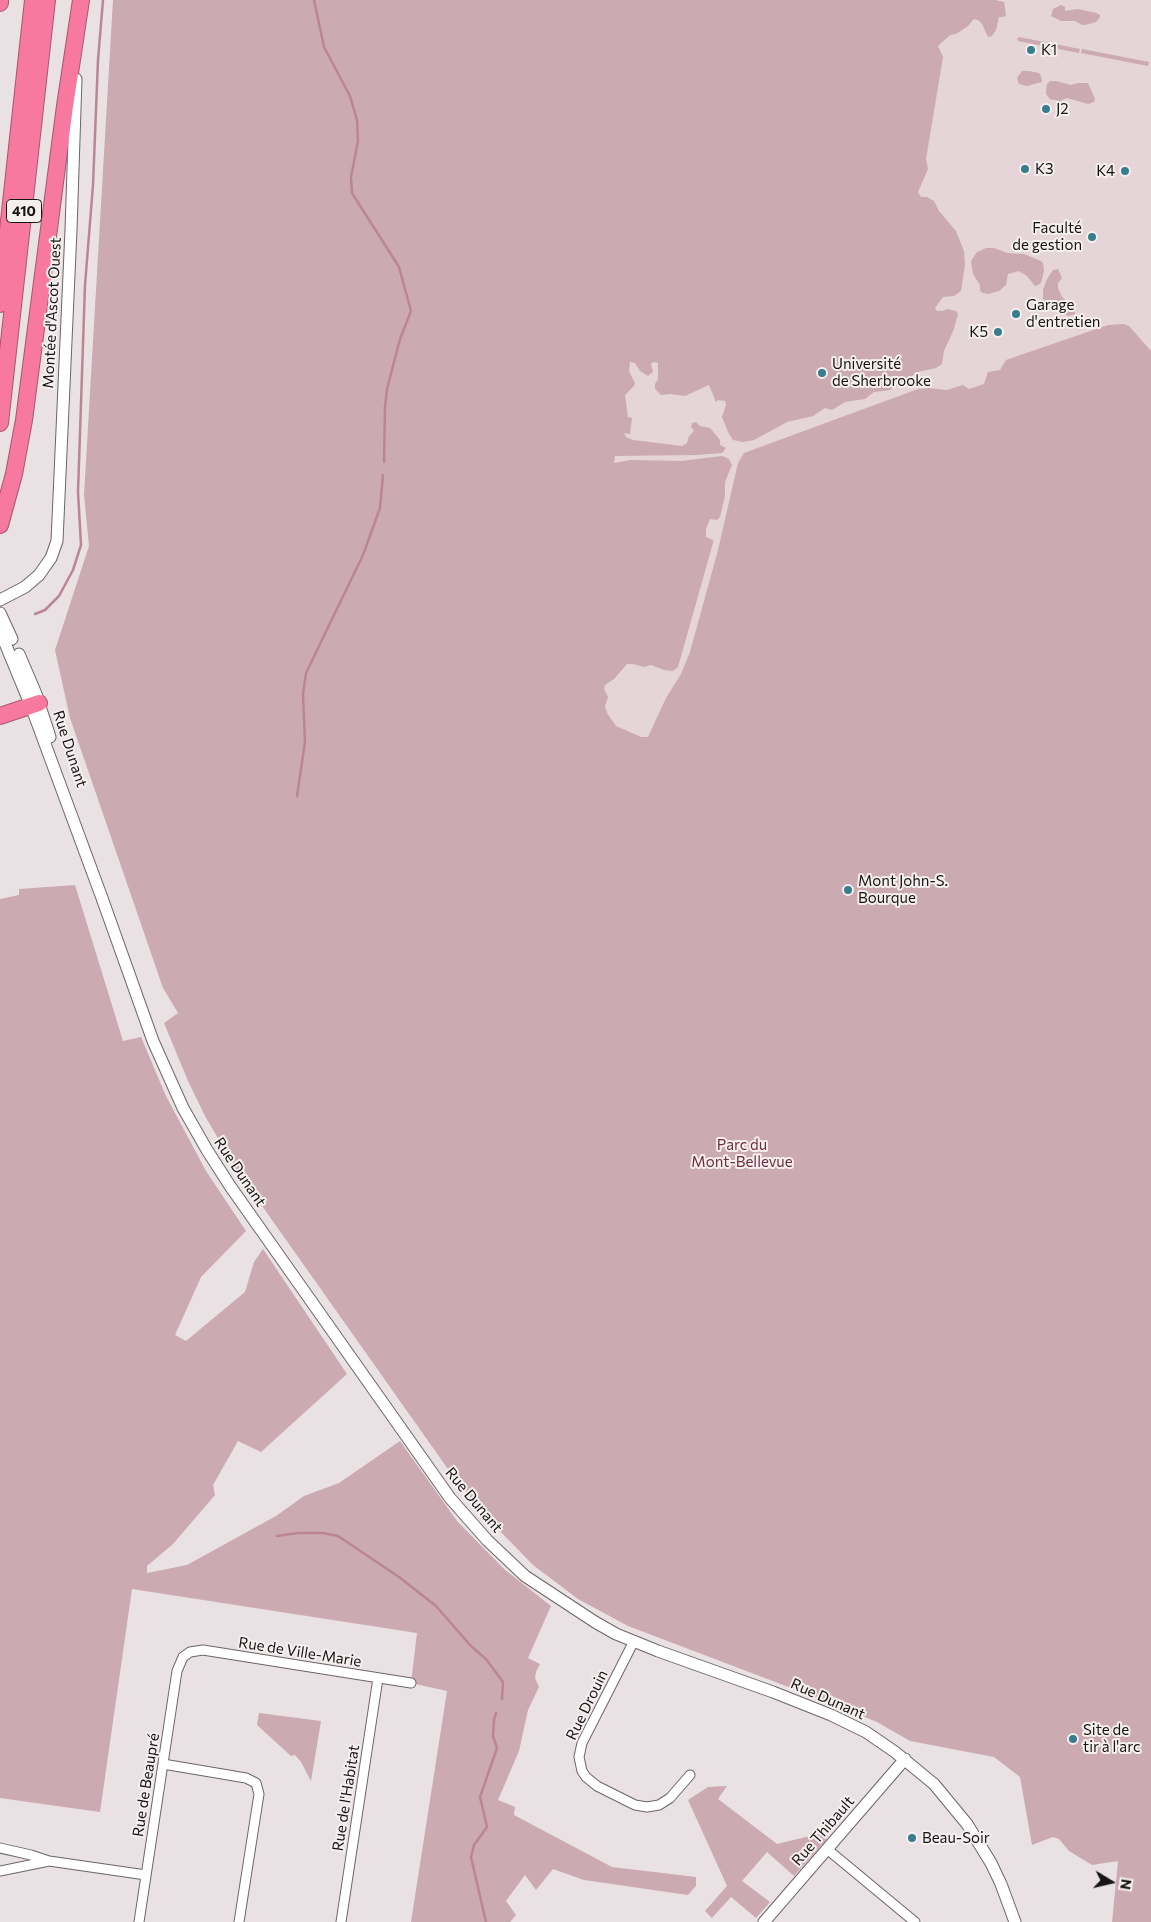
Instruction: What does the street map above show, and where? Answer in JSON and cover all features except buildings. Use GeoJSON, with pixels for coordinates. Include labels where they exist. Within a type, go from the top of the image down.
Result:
{"type":"FeatureCollection","features":[{"type":"Feature","properties":{"kind":"highway","name":"410"},"geometry":{"type":"LineString","coordinates":[[0,304],[33,0]]}},
{"type":"Feature","properties":{"kind":"highway","name":"410"},"geometry":{"type":"LineString","coordinates":[[0,423],[47,0]]}},
{"type":"Feature","properties":{"kind":"highway"},"geometry":{"type":"LineString","coordinates":[[0,525],[14,474],[24,420],[65,106],[81,0]]}},
{"type":"Feature","properties":{"kind":"highway"},"geometry":{"type":"LineString","coordinates":[[0,716],[35,705]]}},
{"type":"Feature","properties":{"kind":"street","name":"Montée d'Ascot Ouest"},"geometry":{"type":"LineString","coordinates":[[0,600],[25,586],[39,575],[51,558],[56,541],[71,230],[74,111],[81,0]]}},
{"type":"Feature","properties":{"kind":"street","name":"Rue Dunant"},"geometry":{"type":"LineString","coordinates":[[0,613],[35,705],[156,1050],[179,1100],[200,1139],[237,1196],[440,1483],[477,1530],[526,1576],[595,1622],[634,1642],[831,1715],[866,1732],[905,1760],[943,1794],[967,1824],[995,1870],[1015,1922]]}},
{"type":"Feature","properties":{"kind":"street","name":"Rue Dunant"},"geometry":{"type":"LineString","coordinates":[[0,631],[35,705]]}},
{"type":"Feature","properties":{"kind":"street","name":"Rue Drouin"},"geometry":{"type":"LineString","coordinates":[[634,1642],[582,1743],[579,1757],[582,1771],[586,1777],[598,1786],[634,1805],[647,1807],[659,1805],[670,1798],[690,1775]]}},
{"type":"Feature","properties":{"kind":"street","name":"Rue de Ville-Marie"},"geometry":{"type":"LineString","coordinates":[[187,1654],[195,1650],[203,1650],[410,1683]]}},
{"type":"Feature","properties":{"kind":"street","name":"Rue de Beaupré"},"geometry":{"type":"LineString","coordinates":[[139,1922],[178,1666],[187,1654]]}},
{"type":"Feature","properties":{"kind":"street","name":"Rue de l'Habitat"},"geometry":{"type":"LineString","coordinates":[[341,1922],[378,1678]]}},
{"type":"Feature","properties":{"kind":"street","name":"Rue Thibault"},"geometry":{"type":"LineString","coordinates":[[769,1920],[827,1849],[905,1760]]}},
{"type":"Feature","properties":{"kind":"street"},"geometry":{"type":"LineString","coordinates":[[163,1764],[246,1778],[256,1784],[258,1794],[239,1922]]}},
{"type":"Feature","properties":{"kind":"street"},"geometry":{"type":"LineString","coordinates":[[0,1848],[50,1861],[146,1875]]}},
{"type":"Feature","properties":{"kind":"street"},"geometry":{"type":"LineString","coordinates":[[827,1849],[915,1922]]}},
{"type":"Feature","properties":{"kind":"street"},"geometry":{"type":"LineString","coordinates":[[0,1871],[50,1861]]}},
{"type":"Feature","properties":{"kind":"shaded area","name":"Université de Sherbrooke"},"geometry":{"type":"Polygon","coordinates":[[[371,0],[1151,0],[1151,362],[672,750],[586,726],[613,471],[371,0]]]}},
{"type":"Feature","properties":{"kind":"green space","name":"Parc du Mont-Bellevue"},"geometry":{"type":"Polygon","coordinates":[[[113,0],[995,0],[1004,2],[1006,15],[999,17],[996,30],[992,36],[988,37],[982,24],[974,19],[968,26],[956,34],[950,35],[938,46],[943,57],[926,159],[928,169],[918,192],[921,197],[927,197],[934,201],[939,211],[956,231],[964,251],[965,265],[961,291],[954,296],[943,297],[935,308],[937,311],[947,309],[956,311],[958,314],[954,329],[944,351],[942,364],[936,368],[918,372],[890,390],[874,392],[865,399],[845,402],[832,410],[825,408],[813,416],[787,422],[754,440],[743,442],[733,440],[729,434],[722,417],[726,405],[725,401],[718,400],[716,402],[709,385],[685,396],[661,395],[655,389],[658,379],[658,363],[653,362],[651,364],[653,372],[648,376],[640,371],[635,363],[630,362],[629,371],[635,383],[625,395],[628,417],[632,418],[630,434],[624,433],[626,437],[633,440],[682,446],[687,443],[689,436],[694,431],[691,427],[692,423],[696,422],[700,426],[710,428],[720,440],[720,445],[726,448],[722,453],[696,455],[615,456],[614,463],[631,460],[681,461],[722,456],[729,459],[732,465],[725,482],[725,496],[720,517],[717,520],[710,519],[706,529],[706,537],[713,540],[713,543],[678,667],[673,671],[651,665],[644,667],[627,664],[614,679],[605,685],[604,689],[608,697],[605,706],[607,713],[616,726],[641,737],[648,737],[666,698],[681,674],[690,652],[718,550],[738,463],[744,453],[918,389],[947,390],[963,385],[969,389],[984,384],[988,372],[1000,370],[1006,360],[1108,325],[1124,324],[1129,326],[1151,351],[1151,1922],[1112,1922],[1118,1861],[1092,1865],[1069,1851],[1059,1839],[1053,1837],[1032,1845],[1020,1777],[994,1757],[910,1741],[877,1722],[828,1702],[628,1626],[578,1599],[533,1565],[494,1525],[455,1479],[236,1169],[205,1116],[164,1023],[178,1013],[163,988],[70,718],[55,650],[89,546],[84,495],[113,0]]]}},
{"type":"Feature","properties":{"kind":"green space"},"geometry":{"type":"Polygon","coordinates":[[[1061,5],[1065,7],[1065,11],[1078,9],[1096,13],[1100,17],[1096,22],[1085,25],[1075,21],[1061,21],[1051,16],[1053,9],[1061,5]]]}},
{"type":"Feature","properties":{"kind":"green space"},"geometry":{"type":"Polygon","coordinates":[[[1019,37],[1080,49],[1079,53],[1018,41],[1019,37]]]}},
{"type":"Feature","properties":{"kind":"green space"},"geometry":{"type":"Polygon","coordinates":[[[1082,49],[1149,62],[1148,66],[1081,53],[1082,49]]]}},
{"type":"Feature","properties":{"kind":"green space"},"geometry":{"type":"Polygon","coordinates":[[[1022,71],[1039,73],[1042,82],[1027,86],[1019,84],[1017,78],[1022,71]]]}},
{"type":"Feature","properties":{"kind":"green space"},"geometry":{"type":"Polygon","coordinates":[[[1050,81],[1071,85],[1088,83],[1095,99],[1094,102],[1088,104],[1067,98],[1060,101],[1050,99],[1046,91],[1047,84],[1050,81]]]}},
{"type":"Feature","properties":{"kind":"green space"},"geometry":{"type":"Polygon","coordinates":[[[986,248],[994,248],[1007,253],[1024,254],[1041,261],[1044,271],[1041,283],[1035,286],[1027,276],[1019,271],[1008,274],[1006,285],[999,291],[988,294],[983,293],[980,291],[980,285],[973,274],[971,261],[977,252],[986,248]]]}},
{"type":"Feature","properties":{"kind":"green space"},"geometry":{"type":"Polygon","coordinates":[[[1058,269],[1062,278],[1058,283],[1058,288],[1062,297],[1074,308],[1075,314],[1068,316],[1054,309],[1043,299],[1043,290],[1047,279],[1053,270],[1058,269]]]}},
{"type":"Feature","properties":{"kind":"green space"},"geometry":{"type":"Polygon","coordinates":[[[75,885],[123,1041],[141,1037],[166,1096],[206,1171],[246,1231],[201,1277],[175,1335],[186,1341],[245,1292],[254,1262],[263,1249],[347,1374],[261,1452],[238,1441],[213,1485],[215,1495],[173,1544],[147,1566],[147,1573],[187,1565],[276,1516],[304,1496],[339,1483],[400,1441],[457,1521],[504,1569],[551,1606],[528,1658],[540,1664],[535,1678],[539,1687],[528,1710],[519,1751],[498,1800],[515,1807],[514,1815],[612,1867],[696,1877],[696,1886],[688,1895],[584,1880],[553,1869],[536,1890],[525,1875],[506,1901],[516,1915],[510,1922],[411,1922],[447,1691],[411,1683],[417,1633],[132,1589],[100,1812],[0,1798],[0,899],[19,895],[19,889],[75,885]]]}},
{"type":"Feature","properties":{"kind":"green space"},"geometry":{"type":"Polygon","coordinates":[[[259,1713],[321,1721],[311,1781],[295,1755],[291,1756],[257,1725],[259,1713]]]}},
{"type":"Feature","properties":{"kind":"green space"},"geometry":{"type":"Polygon","coordinates":[[[727,1786],[718,1799],[777,1844],[818,1834],[827,1839],[794,1876],[767,1852],[742,1881],[770,1902],[756,1918],[731,1897],[712,1918],[705,1911],[727,1886],[688,1800],[708,1787],[727,1786]]]}},
{"type":"Feature","properties":{"kind":"waterway"},"geometry":{"type":"LineString","coordinates":[[35,614],[45,610],[59,596],[73,570],[81,545],[78,492],[85,285],[93,185],[98,60],[103,0]]}},
{"type":"Feature","properties":{"kind":"waterway"},"geometry":{"type":"LineString","coordinates":[[314,0],[324,47],[350,96],[357,120],[358,141],[351,177],[352,193],[399,267],[411,311],[400,339],[387,389],[384,462]]}},
{"type":"Feature","properties":{"kind":"waterway"},"geometry":{"type":"LineString","coordinates":[[297,796],[305,742],[303,694],[306,673],[363,555],[380,508],[383,475]]}},
{"type":"Feature","properties":{"kind":"waterway"},"geometry":{"type":"LineString","coordinates":[[277,1536],[298,1533],[323,1533],[338,1536],[399,1577],[436,1606],[471,1646],[486,1659],[503,1682],[502,1699]]}},
{"type":"Feature","properties":{"kind":"waterway"},"geometry":{"type":"LineString","coordinates":[[486,1922],[471,1857],[474,1845],[487,1827],[480,1797],[497,1748],[493,1736],[496,1713]]}},
{"type":"Feature","properties":{"kind":"place","name":"K1"},"geometry":{"type":"Point","coordinates":[1031,50]}},
{"type":"Feature","properties":{"kind":"place","name":"J2"},"geometry":{"type":"Point","coordinates":[1046,109]}},
{"type":"Feature","properties":{"kind":"place","name":"K3"},"geometry":{"type":"Point","coordinates":[1025,169]}},
{"type":"Feature","properties":{"kind":"place","name":"K4"},"geometry":{"type":"Point","coordinates":[1125,171]}},
{"type":"Feature","properties":{"kind":"place","name":"Faculté de gestion"},"geometry":{"type":"Point","coordinates":[1092,237]}},
{"type":"Feature","properties":{"kind":"place","name":"Garage d'entretien"},"geometry":{"type":"Point","coordinates":[1016,314]}},
{"type":"Feature","properties":{"kind":"place","name":"K5"},"geometry":{"type":"Point","coordinates":[998,332]}},
{"type":"Feature","properties":{"kind":"place","name":"Université de Sherbrooke"},"geometry":{"type":"Point","coordinates":[822,373]}},
{"type":"Feature","properties":{"kind":"place","name":"Mont John-S. Bourque"},"geometry":{"type":"Point","coordinates":[848,890]}},
{"type":"Feature","properties":{"kind":"place","name":"Site de tir à l'arc"},"geometry":{"type":"Point","coordinates":[1073,1739]}},
{"type":"Feature","properties":{"kind":"place","name":"Beau-Soir"},"geometry":{"type":"Point","coordinates":[912,1838]}}]}
